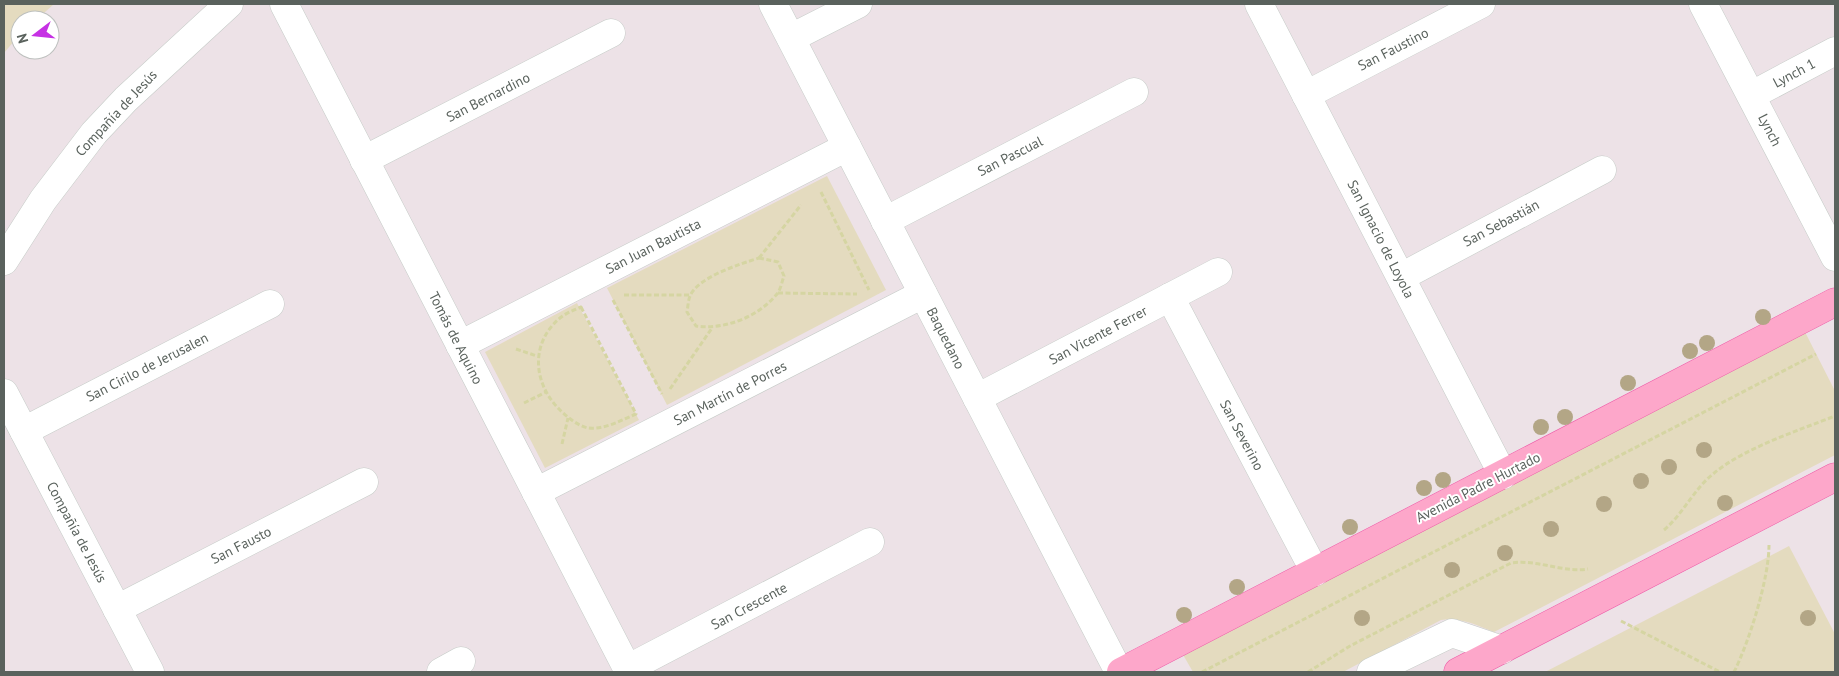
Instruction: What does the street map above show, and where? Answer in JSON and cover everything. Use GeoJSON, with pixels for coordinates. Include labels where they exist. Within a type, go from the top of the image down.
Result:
{"type":"FeatureCollection","features":[{"type":"Feature","properties":{"kind":"main road","name":"Avenida Padre Hurtado"},"geometry":{"type":"LineString","coordinates":[[1120,672],[1835,302]]}},
{"type":"Feature","properties":{"kind":"main road"},"geometry":{"type":"LineString","coordinates":[[1458,672],[1835,476]]}},
{"type":"Feature","properties":{"kind":"street","name":"Compañía de Jesús"},"geometry":{"type":"LineString","coordinates":[[4,261],[43,200],[94,133],[126,99],[228,4]]}},
{"type":"Feature","properties":{"kind":"street","name":"Tomás de Aquino"},"geometry":{"type":"LineString","coordinates":[[284,4],[628,671]]}},
{"type":"Feature","properties":{"kind":"street","name":"Baquedano"},"geometry":{"type":"LineString","coordinates":[[773,4],[1120,672]]}},
{"type":"Feature","properties":{"kind":"street"},"geometry":{"type":"LineString","coordinates":[[791,38],[858,4]]}},
{"type":"Feature","properties":{"kind":"street","name":"San Ignacio de Loyola"},"geometry":{"type":"LineString","coordinates":[[1259,4],[1503,475]]}},
{"type":"Feature","properties":{"kind":"street","name":"San Faustino"},"geometry":{"type":"LineString","coordinates":[[1306,94],[1481,4]]}},
{"type":"Feature","properties":{"kind":"street","name":"Lynch"},"geometry":{"type":"LineString","coordinates":[[1702,4],[1752,95],[1835,257]]}},
{"type":"Feature","properties":{"kind":"street","name":"San Bernardino"},"geometry":{"type":"LineString","coordinates":[[364,160],[611,33]]}},
{"type":"Feature","properties":{"kind":"street","name":"Lynch 1"},"geometry":{"type":"LineString","coordinates":[[1752,95],[1835,51]]}},
{"type":"Feature","properties":{"kind":"street","name":"San Pascual"},"geometry":{"type":"LineString","coordinates":[[885,221],[1134,92]]}},
{"type":"Feature","properties":{"kind":"street","name":"San Juan Bautista"},"geometry":{"type":"LineString","coordinates":[[460,346],[847,147]]}},
{"type":"Feature","properties":{"kind":"street","name":"San Sebastián"},"geometry":{"type":"LineString","coordinates":[[1400,277],[1602,170]]}},
{"type":"Feature","properties":{"kind":"street","name":"San Vicente Ferrer"},"geometry":{"type":"LineString","coordinates":[[977,398],[1218,272]]}},
{"type":"Feature","properties":{"kind":"street","name":"San Martín de Porres"},"geometry":{"type":"LineString","coordinates":[[536,492],[923,294]]}},
{"type":"Feature","properties":{"kind":"street","name":"San Severino"},"geometry":{"type":"LineString","coordinates":[[1170,297],[1315,572]]}},
{"type":"Feature","properties":{"kind":"street","name":"San Cirilo de Jerusalen"},"geometry":{"type":"LineString","coordinates":[[24,431],[270,304]]}},
{"type":"Feature","properties":{"kind":"street","name":"Compañía de Jesús"},"geometry":{"type":"LineString","coordinates":[[4,393],[150,672]]}},
{"type":"Feature","properties":{"kind":"street","name":"San Fausto"},"geometry":{"type":"LineString","coordinates":[[117,609],[364,482]]}},
{"type":"Feature","properties":{"kind":"street","name":"San Crescente"},"geometry":{"type":"LineString","coordinates":[[628,671],[870,542]]}},
{"type":"Feature","properties":{"kind":"street"},"geometry":{"type":"LineString","coordinates":[[1371,672],[1452,632],[1502,650]]}},
{"type":"Feature","properties":{"kind":"path"},"geometry":{"type":"LineString","coordinates":[[778,294],[871,294],[818,185]]}},
{"type":"Feature","properties":{"kind":"path"},"geometry":{"type":"LineString","coordinates":[[758,258],[806,200]]}},
{"type":"Feature","properties":{"kind":"path"},"geometry":{"type":"LineString","coordinates":[[758,258],[778,262],[784,276],[778,294],[755,312],[735,323],[712,328],[696,326],[687,312],[690,295],[706,281],[726,268],[758,258]]}},
{"type":"Feature","properties":{"kind":"path"},"geometry":{"type":"LineString","coordinates":[[690,295],[610,296],[664,399],[712,328]]}},
{"type":"Feature","properties":{"kind":"path"},"geometry":{"type":"LineString","coordinates":[[581,307],[636,414],[612,424],[588,428],[568,418],[554,404],[539,376],[537,356],[546,336],[560,318],[581,307]]}},
{"type":"Feature","properties":{"kind":"path"},"geometry":{"type":"LineString","coordinates":[[1202,672],[1816,354]]}},
{"type":"Feature","properties":{"kind":"path"},"geometry":{"type":"LineString","coordinates":[[1660,533],[1667,528],[1712,474],[1728,463],[1776,440],[1835,416]]}},
{"type":"Feature","properties":{"kind":"path"},"geometry":{"type":"LineString","coordinates":[[1734,672],[1747,642],[1769,561],[1769,544]]}},
{"type":"Feature","properties":{"kind":"path"},"geometry":{"type":"LineString","coordinates":[[1308,672],[1350,646],[1511,563],[1524,561],[1567,569],[1592,568]]}},
{"type":"Feature","properties":{"kind":"path"},"geometry":{"type":"LineString","coordinates":[[1621,621],[1720,672]]}},
{"type":"Feature","properties":{"kind":"shaded area"},"geometry":{"type":"Polygon","coordinates":[[[4,4],[54,4],[47,10],[10,10],[10,46],[4,53],[4,4]]]}},
{"type":"Feature","properties":{"kind":"shaded area"},"geometry":{"type":"Polygon","coordinates":[[[827,176],[886,290],[667,405],[607,288],[827,176]]]}},
{"type":"Feature","properties":{"kind":"shaded area"},"geometry":{"type":"Polygon","coordinates":[[[577,303],[639,420],[545,468],[485,352],[577,303]]]}},
{"type":"Feature","properties":{"kind":"shaded area"},"geometry":{"type":"Polygon","coordinates":[[[1805,332],[1835,391],[1835,455],[1494,632],[1461,621],[1441,620],[1343,672],[1193,672],[1182,653],[1805,332]]]}},
{"type":"Feature","properties":{"kind":"shaded area"},"geometry":{"type":"Polygon","coordinates":[[[1789,546],[1835,634],[1835,672],[1545,672],[1789,546]]]}}]}
